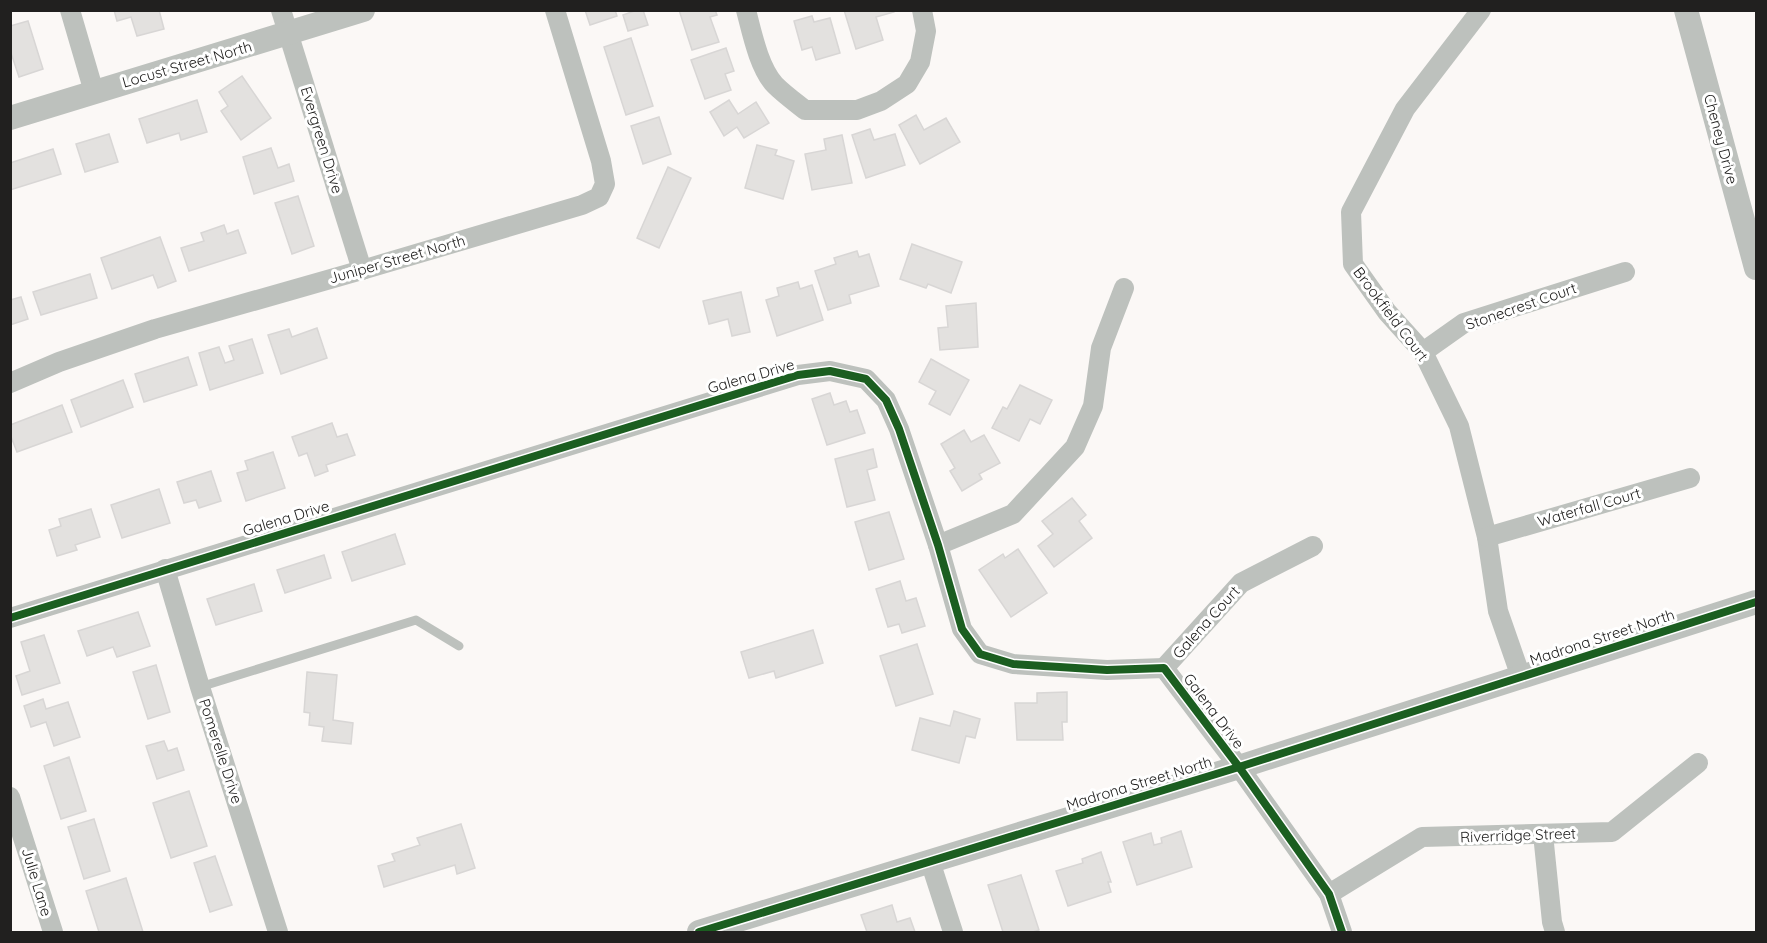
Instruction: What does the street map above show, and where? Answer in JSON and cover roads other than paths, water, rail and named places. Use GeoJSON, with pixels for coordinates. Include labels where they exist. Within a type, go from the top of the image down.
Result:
{"type":"FeatureCollection","features":[{"type":"Feature","properties":{"kind":"street"},"geometry":{"type":"LineString","coordinates":[[69,10],[94,92]]}},
{"type":"Feature","properties":{"kind":"street","name":"Evergreen Drive"},"geometry":{"type":"LineString","coordinates":[[281,10],[362,270]]}},
{"type":"Feature","properties":{"kind":"street","name":"Locust Street North"},"geometry":{"type":"LineString","coordinates":[[10,118],[363,10]]}},
{"type":"Feature","properties":{"kind":"street","name":"Juniper Street North"},"geometry":{"type":"LineString","coordinates":[[10,383],[59,362],[155,329],[582,205],[599,197],[605,184],[601,161],[555,10]]}},
{"type":"Feature","properties":{"kind":"street"},"geometry":{"type":"LineString","coordinates":[[746,10],[766,73],[776,85],[805,110],[857,110],[881,101],[907,84],[920,62],[926,32],[922,10]]}},
{"type":"Feature","properties":{"kind":"street","name":"Brookfield Court"},"geometry":{"type":"LineString","coordinates":[[1481,10],[1405,109],[1350,212],[1353,264],[1387,312],[1423,352],[1460,426],[1487,537],[1498,611],[1521,678]]}},
{"type":"Feature","properties":{"kind":"street","name":"Cheney Drive"},"geometry":{"type":"LineString","coordinates":[[1686,10],[1756,268]]}},
{"type":"Feature","properties":{"kind":"street","name":"Stonecrest Court"},"geometry":{"type":"LineString","coordinates":[[1423,352],[1464,323],[1625,272]]}},
{"type":"Feature","properties":{"kind":"street"},"geometry":{"type":"LineString","coordinates":[[938,545],[1013,514],[1075,447],[1093,406],[1101,348],[1124,288]]}},
{"type":"Feature","properties":{"kind":"street","name":"Galena Drive"},"geometry":{"type":"LineString","coordinates":[[10,618],[798,375],[830,371],[866,379],[886,400],[899,429],[938,545],[962,629],[980,654],[1013,664],[1107,670],[1164,668],[1239,767],[1329,894],[1342,933]]}},
{"type":"Feature","properties":{"kind":"street","name":"Waterfall Court"},"geometry":{"type":"LineString","coordinates":[[1487,537],[1690,478]]}},
{"type":"Feature","properties":{"kind":"street","name":"Galena Court"},"geometry":{"type":"LineString","coordinates":[[1164,668],[1241,583],[1313,546]]}},
{"type":"Feature","properties":{"kind":"street","name":"Pomerelle Drive"},"geometry":{"type":"LineString","coordinates":[[165,569],[278,933]]}},
{"type":"Feature","properties":{"kind":"street","name":"Madrona Street North"},"geometry":{"type":"LineString","coordinates":[[699,933],[1239,767],[1756,602]]}},
{"type":"Feature","properties":{"kind":"street","name":"Riverridge Street"},"geometry":{"type":"LineString","coordinates":[[1329,894],[1422,837],[1612,832],[1698,763]]}},
{"type":"Feature","properties":{"kind":"street","name":"Julie Lane"},"geometry":{"type":"LineString","coordinates":[[10,796],[53,933]]}},
{"type":"Feature","properties":{"kind":"street"},"geometry":{"type":"LineString","coordinates":[[1543,834],[1555,933]]}},
{"type":"Feature","properties":{"kind":"street"},"geometry":{"type":"LineString","coordinates":[[930,861],[953,933]]}},
{"type":"Feature","properties":{"kind":"lane"},"geometry":{"type":"LineString","coordinates":[[200,687],[416,620],[459,646]]}}]}
